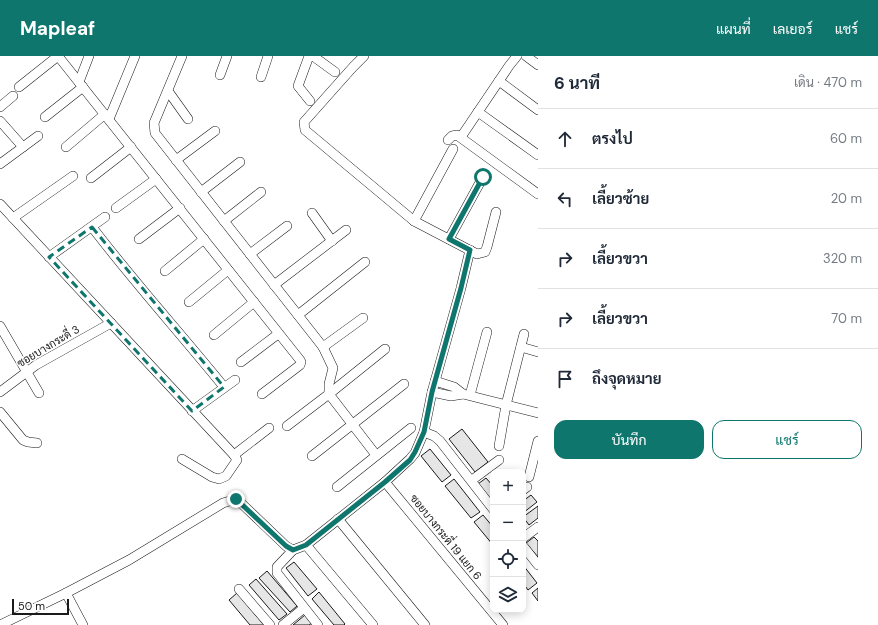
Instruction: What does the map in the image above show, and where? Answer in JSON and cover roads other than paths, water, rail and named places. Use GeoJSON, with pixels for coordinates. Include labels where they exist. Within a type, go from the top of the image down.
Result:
{"type":"FeatureCollection","features":[{"type":"Feature","properties":{"kind":"street"},"geometry":{"type":"LineString","coordinates":[[19,87],[58,56],[180,208],[300,360],[300,364],[262,394]]}},
{"type":"Feature","properties":{"kind":"street"},"geometry":{"type":"LineString","coordinates":[[45,117],[81,85],[89,56]]}},
{"type":"Feature","properties":{"kind":"street"},"geometry":{"type":"LineString","coordinates":[[66,147],[107,117],[135,56]]}},
{"type":"Feature","properties":{"kind":"street"},"geometry":{"type":"LineString","coordinates":[[182,56],[154,123],[154,130],[157,136],[323,347],[333,368],[329,384],[329,394],[376,455]]}},
{"type":"Feature","properties":{"kind":"street"},"geometry":{"type":"LineString","coordinates":[[220,75],[227,56]]}},
{"type":"Feature","properties":{"kind":"street"},"geometry":{"type":"LineString","coordinates":[[261,77],[268,56]]}},
{"type":"Feature","properties":{"kind":"street"},"geometry":{"type":"LineString","coordinates":[[309,56],[298,86],[310,101]]}},
{"type":"Feature","properties":{"kind":"street"},"geometry":{"type":"LineString","coordinates":[[314,56],[335,72]]}},
{"type":"Feature","properties":{"kind":"street"},"geometry":{"type":"LineString","coordinates":[[364,56],[304,122],[304,128],[312,137],[414,221],[477,254],[484,252],[496,212]]}},
{"type":"Feature","properties":{"kind":"street"},"geometry":{"type":"LineString","coordinates":[[461,137],[517,56]]}},
{"type":"Feature","properties":{"kind":"street"},"geometry":{"type":"LineString","coordinates":[[526,56],[538,65]]}},
{"type":"Feature","properties":{"kind":"street"},"geometry":{"type":"LineString","coordinates":[[499,81],[538,110]]}},
{"type":"Feature","properties":{"kind":"street"},"geometry":{"type":"LineString","coordinates":[[168,91],[188,119]]}},
{"type":"Feature","properties":{"kind":"street"},"geometry":{"type":"LineString","coordinates":[[0,107],[13,96]]}},
{"type":"Feature","properties":{"kind":"street"},"geometry":{"type":"LineString","coordinates":[[478,112],[538,155]]}},
{"type":"Feature","properties":{"kind":"street"},"geometry":{"type":"LineString","coordinates":[[0,121],[23,147]]}},
{"type":"Feature","properties":{"kind":"street"},"geometry":{"type":"LineString","coordinates":[[176,160],[215,131]]}},
{"type":"Feature","properties":{"kind":"street"},"geometry":{"type":"LineString","coordinates":[[448,140],[454,134],[461,137],[538,194]]}},
{"type":"Feature","properties":{"kind":"street"},"geometry":{"type":"LineString","coordinates":[[0,164],[38,136]]}},
{"type":"Feature","properties":{"kind":"street"},"geometry":{"type":"LineString","coordinates":[[91,178],[131,147]]}},
{"type":"Feature","properties":{"kind":"street"},"geometry":{"type":"LineString","coordinates":[[414,221],[452,149]]}},
{"type":"Feature","properties":{"kind":"street"},"geometry":{"type":"LineString","coordinates":[[201,192],[240,162]]}},
{"type":"Feature","properties":{"kind":"street"},"geometry":{"type":"LineString","coordinates":[[13,218],[72,176]]}},
{"type":"Feature","properties":{"kind":"street"},"geometry":{"type":"LineString","coordinates":[[449,239],[483,177]]}},
{"type":"Feature","properties":{"kind":"street"},"geometry":{"type":"LineString","coordinates":[[116,208],[156,179]]}},
{"type":"Feature","properties":{"kind":"street"},"geometry":{"type":"LineString","coordinates":[[224,222],[261,192]]}},
{"type":"Feature","properties":{"kind":"street"},"geometry":{"type":"LineString","coordinates":[[0,204],[237,460],[226,476],[219,479],[212,477],[182,459]]}},
{"type":"Feature","properties":{"kind":"street"},"geometry":{"type":"LineString","coordinates":[[139,239],[180,208]]}},
{"type":"Feature","properties":{"kind":"street"},"geometry":{"type":"LineString","coordinates":[[312,213],[332,241]]}},
{"type":"Feature","properties":{"kind":"street"},"geometry":{"type":"LineString","coordinates":[[49,257],[105,217]]}},
{"type":"Feature","properties":{"kind":"street"},"geometry":{"type":"LineString","coordinates":[[92,226],[113,254],[177,329],[224,388]]}},
{"type":"Feature","properties":{"kind":"street"},"geometry":{"type":"LineString","coordinates":[[250,254],[288,226]]}},
{"type":"Feature","properties":{"kind":"street"},"geometry":{"type":"LineString","coordinates":[[274,285],[346,230]]}},
{"type":"Feature","properties":{"kind":"street"},"geometry":{"type":"LineString","coordinates":[[165,271],[204,239]]}},
{"type":"Feature","properties":{"kind":"street"},"geometry":{"type":"LineString","coordinates":[[318,625],[276,570],[277,567],[293,550],[306,545],[385,482],[410,460],[415,452],[424,432],[435,380],[470,250]]}},
{"type":"Feature","properties":{"kind":"street"},"geometry":{"type":"LineString","coordinates":[[298,316],[366,262]]}},
{"type":"Feature","properties":{"kind":"street"},"geometry":{"type":"LineString","coordinates":[[189,302],[228,270]]}},
{"type":"Feature","properties":{"kind":"street"},"geometry":{"type":"LineString","coordinates":[[214,335],[254,302]]}},
{"type":"Feature","properties":{"kind":"street"},"geometry":{"type":"LineString","coordinates":[[323,347],[363,318]]}},
{"type":"Feature","properties":{"kind":"street","name":"ซอยบางกระดี่ 3"},"geometry":{"type":"LineString","coordinates":[[0,392],[36,365],[111,323]]}},
{"type":"Feature","properties":{"kind":"street"},"geometry":{"type":"LineString","coordinates":[[0,326],[39,393]]}},
{"type":"Feature","properties":{"kind":"street"},"geometry":{"type":"LineString","coordinates":[[467,395],[487,332]]}},
{"type":"Feature","properties":{"kind":"street"},"geometry":{"type":"LineString","coordinates":[[241,362],[278,334]]}},
{"type":"Feature","properties":{"kind":"street"},"geometry":{"type":"LineString","coordinates":[[499,446],[506,405],[524,334]]}},
{"type":"Feature","properties":{"kind":"street"},"geometry":{"type":"LineString","coordinates":[[521,347],[538,352]]}},
{"type":"Feature","properties":{"kind":"street"},"geometry":{"type":"LineString","coordinates":[[286,426],[385,349]]}},
{"type":"Feature","properties":{"kind":"street"},"geometry":{"type":"LineString","coordinates":[[192,411],[235,380]]}},
{"type":"Feature","properties":{"kind":"street"},"geometry":{"type":"LineString","coordinates":[[435,380],[454,387],[467,395],[538,413]]}},
{"type":"Feature","properties":{"kind":"street"},"geometry":{"type":"LineString","coordinates":[[312,456],[404,384]]}},
{"type":"Feature","properties":{"kind":"street"},"geometry":{"type":"LineString","coordinates":[[432,392],[451,396],[467,395]]}},
{"type":"Feature","properties":{"kind":"street"},"geometry":{"type":"LineString","coordinates":[[0,412],[23,440],[38,443]]}},
{"type":"Feature","properties":{"kind":"street"},"geometry":{"type":"LineString","coordinates":[[234,455],[269,428]]}},
{"type":"Feature","properties":{"kind":"street"},"geometry":{"type":"LineString","coordinates":[[336,487],[411,428]]}},
{"type":"Feature","properties":{"kind":"street"},"geometry":{"type":"LineString","coordinates":[[424,432],[434,436],[440,441],[490,505]]}},
{"type":"Feature","properties":{"kind":"street"},"geometry":{"type":"LineString","coordinates":[[529,477],[538,441]]}},
{"type":"Feature","properties":{"kind":"street"},"geometry":{"type":"LineString","coordinates":[[472,480],[498,460]]}},
{"type":"Feature","properties":{"kind":"street","name":"ซอยบางกระดี่ 19 แยก 6"},"geometry":{"type":"LineString","coordinates":[[385,482],[502,625]]}},
{"type":"Feature","properties":{"kind":"street"},"geometry":{"type":"LineString","coordinates":[[0,625],[66,594],[129,560],[229,500],[236,499],[286,546],[293,550]]}},
{"type":"Feature","properties":{"kind":"street"},"geometry":{"type":"LineString","coordinates":[[338,519],[425,625]]}},
{"type":"Feature","properties":{"kind":"street"},"geometry":{"type":"LineString","coordinates":[[526,536],[538,527]]}},
{"type":"Feature","properties":{"kind":"street"},"geometry":{"type":"LineString","coordinates":[[306,545],[373,625]]}},
{"type":"Feature","properties":{"kind":"street"},"geometry":{"type":"LineString","coordinates":[[526,550],[538,565]]}},
{"type":"Feature","properties":{"kind":"street"},"geometry":{"type":"LineString","coordinates":[[239,589],[270,625]]}},
{"type":"Feature","properties":{"kind":"street"},"geometry":{"type":"LineString","coordinates":[[66,594],[83,625]]}},
{"type":"Feature","properties":{"kind":"street"},"geometry":{"type":"LineString","coordinates":[[283,625],[304,608]]}},
{"type":"Feature","properties":{"kind":"street"},"geometry":{"type":"LineString","coordinates":[[16,617],[22,625]]}}]}
